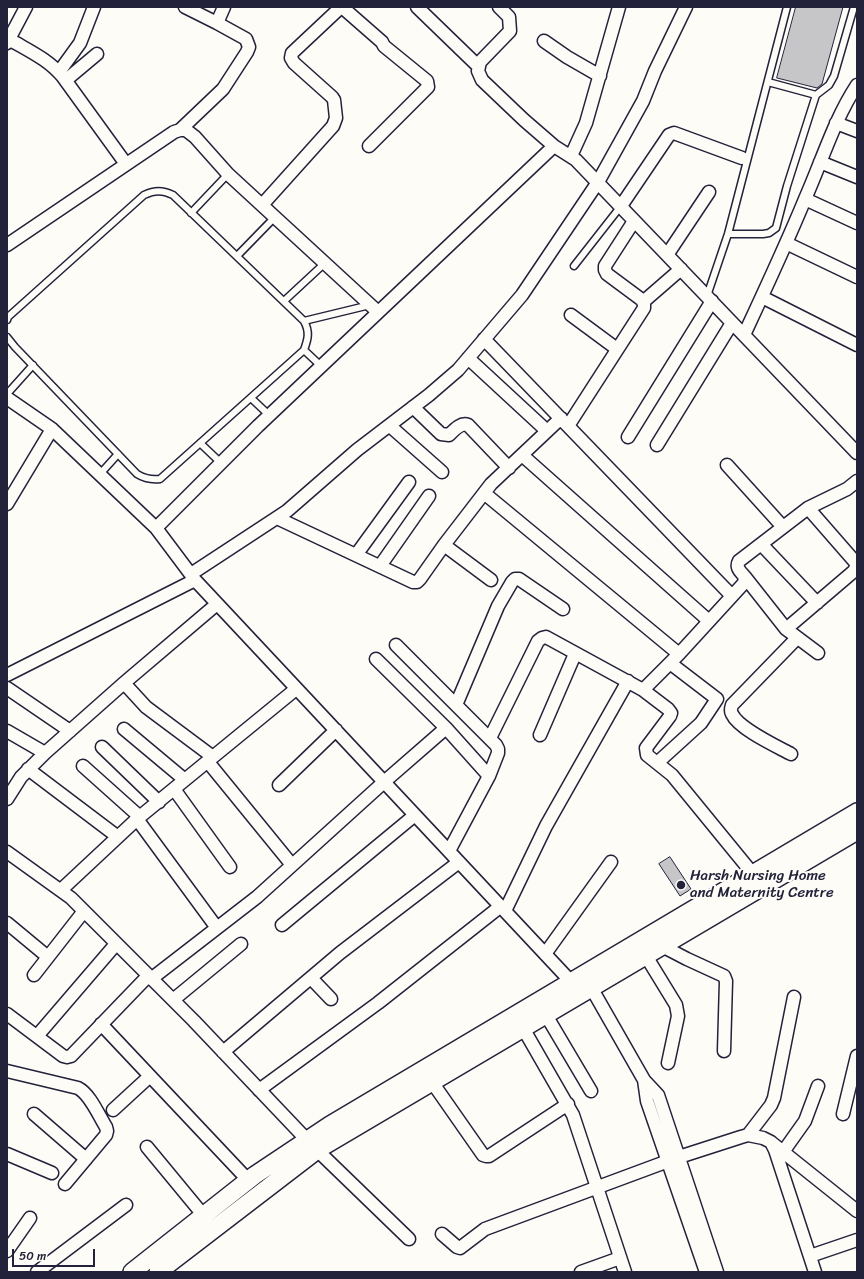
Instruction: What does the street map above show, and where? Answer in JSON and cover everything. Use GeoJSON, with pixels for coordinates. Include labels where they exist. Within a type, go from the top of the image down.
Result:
{"type":"FeatureCollection","features":[{"type":"Feature","properties":{"kind":"street"},"geometry":{"type":"LineString","coordinates":[[26,7],[8,41],[47,61],[62,76],[126,164]]}},
{"type":"Feature","properties":{"kind":"street"},"geometry":{"type":"LineString","coordinates":[[62,76],[80,43],[94,7]]}},
{"type":"Feature","properties":{"kind":"street"},"geometry":{"type":"LineString","coordinates":[[180,130],[223,89],[249,47],[246,39],[185,7]]}},
{"type":"Feature","properties":{"kind":"street"},"geometry":{"type":"LineString","coordinates":[[217,23],[224,7]]}},
{"type":"Feature","properties":{"kind":"street"},"geometry":{"type":"LineString","coordinates":[[262,205],[334,126],[336,121],[334,100],[332,97],[294,63],[291,55],[341,7],[427,82],[428,85],[428,87],[369,146]]}},
{"type":"Feature","properties":{"kind":"street"},"geometry":{"type":"LineString","coordinates":[[417,7],[479,68]]}},
{"type":"Feature","properties":{"kind":"street"},"geometry":{"type":"LineString","coordinates":[[499,7],[509,17],[510,31],[480,62],[478,72],[482,80],[554,146],[576,160],[857,453]]}},
{"type":"Feature","properties":{"kind":"street"},"geometry":{"type":"LineString","coordinates":[[571,156],[586,123],[619,7]]}},
{"type":"Feature","properties":{"kind":"street"},"geometry":{"type":"LineString","coordinates":[[7,675],[193,577],[277,518],[357,450],[390,426],[447,380],[522,295],[598,182],[642,101],[686,7]]}},
{"type":"Feature","properties":{"kind":"street"},"geometry":{"type":"LineString","coordinates":[[544,41],[567,57],[600,76]]}},
{"type":"Feature","properties":{"kind":"street"},"geometry":{"type":"LineString","coordinates":[[62,76],[97,54]]}},
{"type":"Feature","properties":{"kind":"street"},"geometry":{"type":"LineString","coordinates":[[744,335],[786,243],[836,123],[848,99],[857,86]]}},
{"type":"Feature","properties":{"kind":"street"},"geometry":{"type":"LineString","coordinates":[[836,123],[857,131]]}},
{"type":"Feature","properties":{"kind":"street"},"geometry":{"type":"LineString","coordinates":[[7,245],[174,132],[186,130],[195,137],[228,174],[374,309]]}},
{"type":"Feature","properties":{"kind":"street"},"geometry":{"type":"LineString","coordinates":[[621,206],[669,136],[674,133],[742,158]]}},
{"type":"Feature","properties":{"kind":"street"},"geometry":{"type":"LineString","coordinates":[[156,528],[221,462],[321,366],[374,309],[554,146]]}},
{"type":"Feature","properties":{"kind":"street"},"geometry":{"type":"LineString","coordinates":[[820,162],[857,177]]}},
{"type":"Feature","properties":{"kind":"street"},"geometry":{"type":"LineString","coordinates":[[667,255],[709,192]]}},
{"type":"Feature","properties":{"kind":"street"},"geometry":{"type":"LineString","coordinates":[[805,199],[857,223]]}},
{"type":"Feature","properties":{"kind":"street"},"geometry":{"type":"LineString","coordinates":[[277,518],[413,582],[417,582],[491,484],[547,431],[565,422],[644,308],[643,302],[604,270],[605,266],[634,220]]}},
{"type":"Feature","properties":{"kind":"street"},"geometry":{"type":"LineString","coordinates":[[786,243],[857,278]]}},
{"type":"Feature","properties":{"kind":"street"},"geometry":{"type":"LineString","coordinates":[[643,302],[681,269]]}},
{"type":"Feature","properties":{"kind":"street"},"geometry":{"type":"LineString","coordinates":[[762,297],[857,345]]}},
{"type":"Feature","properties":{"kind":"street"},"geometry":{"type":"LineString","coordinates":[[628,438],[709,299]]}},
{"type":"Feature","properties":{"kind":"street"},"geometry":{"type":"LineString","coordinates":[[571,315],[617,349]]}},
{"type":"Feature","properties":{"kind":"street"},"geometry":{"type":"LineString","coordinates":[[657,445],[732,322]]}},
{"type":"Feature","properties":{"kind":"street"},"geometry":{"type":"LineString","coordinates":[[484,339],[732,596]]}},
{"type":"Feature","properties":{"kind":"street"},"geometry":{"type":"LineString","coordinates":[[468,358],[547,431]]}},
{"type":"Feature","properties":{"kind":"street"},"geometry":{"type":"LineString","coordinates":[[7,398],[52,429],[156,528],[193,577],[296,689],[545,954],[582,984],[644,1080],[658,1095],[674,1159],[706,1272]]}},
{"type":"Feature","properties":{"kind":"street"},"geometry":{"type":"LineString","coordinates":[[413,407],[441,434],[448,435],[461,425],[468,425],[508,468]]}},
{"type":"Feature","properties":{"kind":"street"},"geometry":{"type":"LineString","coordinates":[[390,426],[442,472]]}},
{"type":"Feature","properties":{"kind":"street"},"geometry":{"type":"LineString","coordinates":[[7,504],[52,429]]}},
{"type":"Feature","properties":{"kind":"street"},"geometry":{"type":"LineString","coordinates":[[522,455],[709,621]]}},
{"type":"Feature","properties":{"kind":"street"},"geometry":{"type":"LineString","coordinates":[[727,465],[783,527]]}},
{"type":"Feature","properties":{"kind":"street"},"geometry":{"type":"LineString","coordinates":[[818,653],[786,629],[738,568],[737,564],[808,508],[847,489],[857,481]]}},
{"type":"Feature","properties":{"kind":"street"},"geometry":{"type":"LineString","coordinates":[[356,555],[409,482]]}},
{"type":"Feature","properties":{"kind":"street"},"geometry":{"type":"LineString","coordinates":[[484,493],[680,654]]}},
{"type":"Feature","properties":{"kind":"street"},"geometry":{"type":"LineString","coordinates":[[380,566],[429,496]]}},
{"type":"Feature","properties":{"kind":"street"},"geometry":{"type":"LineString","coordinates":[[786,629],[854,571],[856,567],[856,563],[808,508]]}},
{"type":"Feature","properties":{"kind":"street"},"geometry":{"type":"LineString","coordinates":[[761,544],[817,603]]}},
{"type":"Feature","properties":{"kind":"street"},"geometry":{"type":"LineString","coordinates":[[444,545],[492,580]]}},
{"type":"Feature","properties":{"kind":"street"},"geometry":{"type":"LineString","coordinates":[[643,690],[680,654],[744,583],[745,577]]}},
{"type":"Feature","properties":{"kind":"street"},"geometry":{"type":"LineString","coordinates":[[456,705],[498,606],[515,579],[519,579],[563,610]]}},
{"type":"Feature","properties":{"kind":"street"},"geometry":{"type":"LineString","coordinates":[[7,799],[28,769],[45,753],[217,604]]}},
{"type":"Feature","properties":{"kind":"street"},"geometry":{"type":"LineString","coordinates":[[490,738],[538,641],[546,637],[628,681],[643,690],[668,709],[671,713],[670,716],[646,748],[647,755],[677,781],[754,874]]}},
{"type":"Feature","properties":{"kind":"street"},"geometry":{"type":"LineString","coordinates":[[792,754],[743,727],[731,714],[731,709],[732,705],[797,638]]}},
{"type":"Feature","properties":{"kind":"street"},"geometry":{"type":"LineString","coordinates":[[396,645],[490,738],[498,749],[498,753],[489,776],[449,851]]}},
{"type":"Feature","properties":{"kind":"street"},"geometry":{"type":"LineString","coordinates":[[540,735],[576,654]]}},
{"type":"Feature","properties":{"kind":"street"},"geometry":{"type":"LineString","coordinates":[[376,659],[446,728],[489,776]]}},
{"type":"Feature","properties":{"kind":"street"},"geometry":{"type":"LineString","coordinates":[[657,763],[701,722],[717,699],[670,663]]}},
{"type":"Feature","properties":{"kind":"street"},"geometry":{"type":"LineString","coordinates":[[259,1090],[503,909],[546,826],[628,681]]}},
{"type":"Feature","properties":{"kind":"street"},"geometry":{"type":"LineString","coordinates":[[124,683],[146,707],[210,759],[292,865]]}},
{"type":"Feature","properties":{"kind":"street"},"geometry":{"type":"LineString","coordinates":[[7,688],[70,731]]}},
{"type":"Feature","properties":{"kind":"street"},"geometry":{"type":"LineString","coordinates":[[61,890],[138,818],[296,689]]}},
{"type":"Feature","properties":{"kind":"street"},"geometry":{"type":"LineString","coordinates":[[7,1014],[63,1056],[71,1056],[149,977],[257,897],[446,728]]}},
{"type":"Feature","properties":{"kind":"street"},"geometry":{"type":"LineString","coordinates":[[124,729],[185,780]]}},
{"type":"Feature","properties":{"kind":"street"},"geometry":{"type":"LineString","coordinates":[[7,730],[45,753]]}},
{"type":"Feature","properties":{"kind":"street"},"geometry":{"type":"LineString","coordinates":[[279,785],[336,730]]}},
{"type":"Feature","properties":{"kind":"street"},"geometry":{"type":"LineString","coordinates":[[102,747],[158,802]]}},
{"type":"Feature","properties":{"kind":"street"},"geometry":{"type":"LineString","coordinates":[[83,766],[138,818],[217,928]]}},
{"type":"Feature","properties":{"kind":"street"},"geometry":{"type":"LineString","coordinates":[[28,769],[118,837]]}},
{"type":"Feature","properties":{"kind":"street"},"geometry":{"type":"LineString","coordinates":[[174,789],[230,867]]}},
{"type":"Feature","properties":{"kind":"street"},"geometry":{"type":"LineString","coordinates":[[140,1270],[248,1181],[312,1145],[432,1082],[546,1014],[582,984],[646,956],[738,892],[754,874],[857,812]]}},
{"type":"Feature","properties":{"kind":"street"},"geometry":{"type":"LineString","coordinates":[[282,925],[415,815]]}},
{"type":"Feature","properties":{"kind":"street"},"geometry":{"type":"LineString","coordinates":[[158,1272],[312,1145],[330,1125],[582,984],[738,892],[857,831]]}},
{"type":"Feature","properties":{"kind":"street"},"geometry":{"type":"LineString","coordinates":[[7,852],[61,890],[84,911],[173,1000],[312,1145],[409,1239]]}},
{"type":"Feature","properties":{"kind":"street"},"geometry":{"type":"LineString","coordinates":[[223,1052],[340,953],[459,862]]}},
{"type":"Feature","properties":{"kind":"street"},"geometry":{"type":"LineString","coordinates":[[545,954],[611,862]]}},
{"type":"Feature","properties":{"kind":"street"},"geometry":{"type":"LineString","coordinates":[[34,975],[84,911]]}},
{"type":"Feature","properties":{"kind":"street"},"geometry":{"type":"LineString","coordinates":[[7,923],[48,957]]}},
{"type":"Feature","properties":{"kind":"street"},"geometry":{"type":"LineString","coordinates":[[37,1036],[116,944]]}},
{"type":"Feature","properties":{"kind":"street"},"geometry":{"type":"LineString","coordinates":[[173,1000],[241,944]]}},
{"type":"Feature","properties":{"kind":"street"},"geometry":{"type":"LineString","coordinates":[[662,946],[724,976],[726,981],[724,1051]]}},
{"type":"Feature","properties":{"kind":"street"},"geometry":{"type":"LineString","coordinates":[[646,956],[678,1009],[678,1016],[668,1063]]}},
{"type":"Feature","properties":{"kind":"street"},"geometry":{"type":"LineString","coordinates":[[311,978],[331,999]]}},
{"type":"Feature","properties":{"kind":"street"},"geometry":{"type":"LineString","coordinates":[[748,1135],[774,1098],[794,998]]}},
{"type":"Feature","properties":{"kind":"street"},"geometry":{"type":"LineString","coordinates":[[546,1014],[591,1091]]}},
{"type":"Feature","properties":{"kind":"street"},"geometry":{"type":"LineString","coordinates":[[101,1024],[248,1181]]}},
{"type":"Feature","properties":{"kind":"street"},"geometry":{"type":"LineString","coordinates":[[523,1028],[573,1115],[625,1272]]}},
{"type":"Feature","properties":{"kind":"street"},"geometry":{"type":"LineString","coordinates":[[843,1114],[857,1056]]}},
{"type":"Feature","properties":{"kind":"street"},"geometry":{"type":"LineString","coordinates":[[7,1071],[82,1090],[87,1095],[106,1127],[106,1135],[65,1184]]}},
{"type":"Feature","properties":{"kind":"street"},"geometry":{"type":"LineString","coordinates":[[113,1110],[150,1076]]}},
{"type":"Feature","properties":{"kind":"street"},"geometry":{"type":"LineString","coordinates":[[432,1082],[486,1156],[489,1156],[568,1104]]}},
{"type":"Feature","properties":{"kind":"street"},"geometry":{"type":"LineString","coordinates":[[783,1152],[805,1121],[818,1086]]}},
{"type":"Feature","properties":{"kind":"street"},"geometry":{"type":"LineString","coordinates":[[34,1114],[86,1159]]}},
{"type":"Feature","properties":{"kind":"street"},"geometry":{"type":"LineString","coordinates":[[442,1234],[460,1248],[485,1229],[674,1159],[748,1135],[762,1138],[771,1142],[857,1211]]}},
{"type":"Feature","properties":{"kind":"street"},"geometry":{"type":"LineString","coordinates":[[771,1142],[775,1150],[815,1272]]}},
{"type":"Feature","properties":{"kind":"street"},"geometry":{"type":"LineString","coordinates":[[147,1147],[204,1216]]}},
{"type":"Feature","properties":{"kind":"street"},"geometry":{"type":"LineString","coordinates":[[7,1154],[52,1173]]}},
{"type":"Feature","properties":{"kind":"street"},"geometry":{"type":"LineString","coordinates":[[674,1159],[718,1272]]}},
{"type":"Feature","properties":{"kind":"street"},"geometry":{"type":"LineString","coordinates":[[37,1272],[126,1205]]}},
{"type":"Feature","properties":{"kind":"street"},"geometry":{"type":"LineString","coordinates":[[7,1251],[30,1218]]}},
{"type":"Feature","properties":{"kind":"street"},"geometry":{"type":"LineString","coordinates":[[810,1256],[857,1240]]}},
{"type":"Feature","properties":{"kind":"street"},"geometry":{"type":"LineString","coordinates":[[580,1272],[620,1258]]}},
{"type":"Feature","properties":{"kind":"lane"},"geometry":{"type":"LineString","coordinates":[[709,299],[728,234],[787,7]]}},
{"type":"Feature","properties":{"kind":"lane"},"geometry":{"type":"LineString","coordinates":[[728,234],[763,234],[769,233],[776,228],[787,186],[816,95],[829,85],[834,76],[854,7]]}},
{"type":"Feature","properties":{"kind":"lane"},"geometry":{"type":"LineString","coordinates":[[768,82],[816,95]]}},
{"type":"Feature","properties":{"kind":"lane"},"geometry":{"type":"LineString","coordinates":[[191,213],[228,174]]}},
{"type":"Feature","properties":{"kind":"lane"},"geometry":{"type":"LineString","coordinates":[[7,320],[8,317],[144,195],[154,191],[165,191],[173,195],[304,320],[308,328],[308,339],[304,350],[251,398],[160,479],[152,480],[138,474],[7,337]]}},
{"type":"Feature","properties":{"kind":"lane"},"geometry":{"type":"LineString","coordinates":[[574,266],[621,206]]}},
{"type":"Feature","properties":{"kind":"lane"},"geometry":{"type":"LineString","coordinates":[[237,256],[275,217]]}},
{"type":"Feature","properties":{"kind":"lane"},"geometry":{"type":"LineString","coordinates":[[284,301],[325,263]]}},
{"type":"Feature","properties":{"kind":"lane"},"geometry":{"type":"LineString","coordinates":[[304,320],[374,309]]}},
{"type":"Feature","properties":{"kind":"lane"},"geometry":{"type":"LineString","coordinates":[[304,350],[321,366]]}},
{"type":"Feature","properties":{"kind":"lane"},"geometry":{"type":"LineString","coordinates":[[7,394],[33,365]]}},
{"type":"Feature","properties":{"kind":"lane"},"geometry":{"type":"LineString","coordinates":[[251,398],[269,415]]}},
{"type":"Feature","properties":{"kind":"lane"},"geometry":{"type":"LineString","coordinates":[[200,443],[221,462]]}},
{"type":"Feature","properties":{"kind":"lane"},"geometry":{"type":"LineString","coordinates":[[100,474],[118,454]]}},
{"type":"Feature","properties":{"kind":"building"},"geometry":{"type":"Polygon","coordinates":[[[796,7],[843,7],[822,84],[817,88],[777,78],[796,7]]]}},
{"type":"Feature","properties":{"kind":"building"},"geometry":{"type":"Polygon","coordinates":[[[670,857],[691,889],[680,896],[659,864],[670,857]]]}},
{"type":"Feature","properties":{"kind":"place","name":"Harsh Nursing Home and Maternity Centre"},"geometry":{"type":"Point","coordinates":[681,885]}}]}
